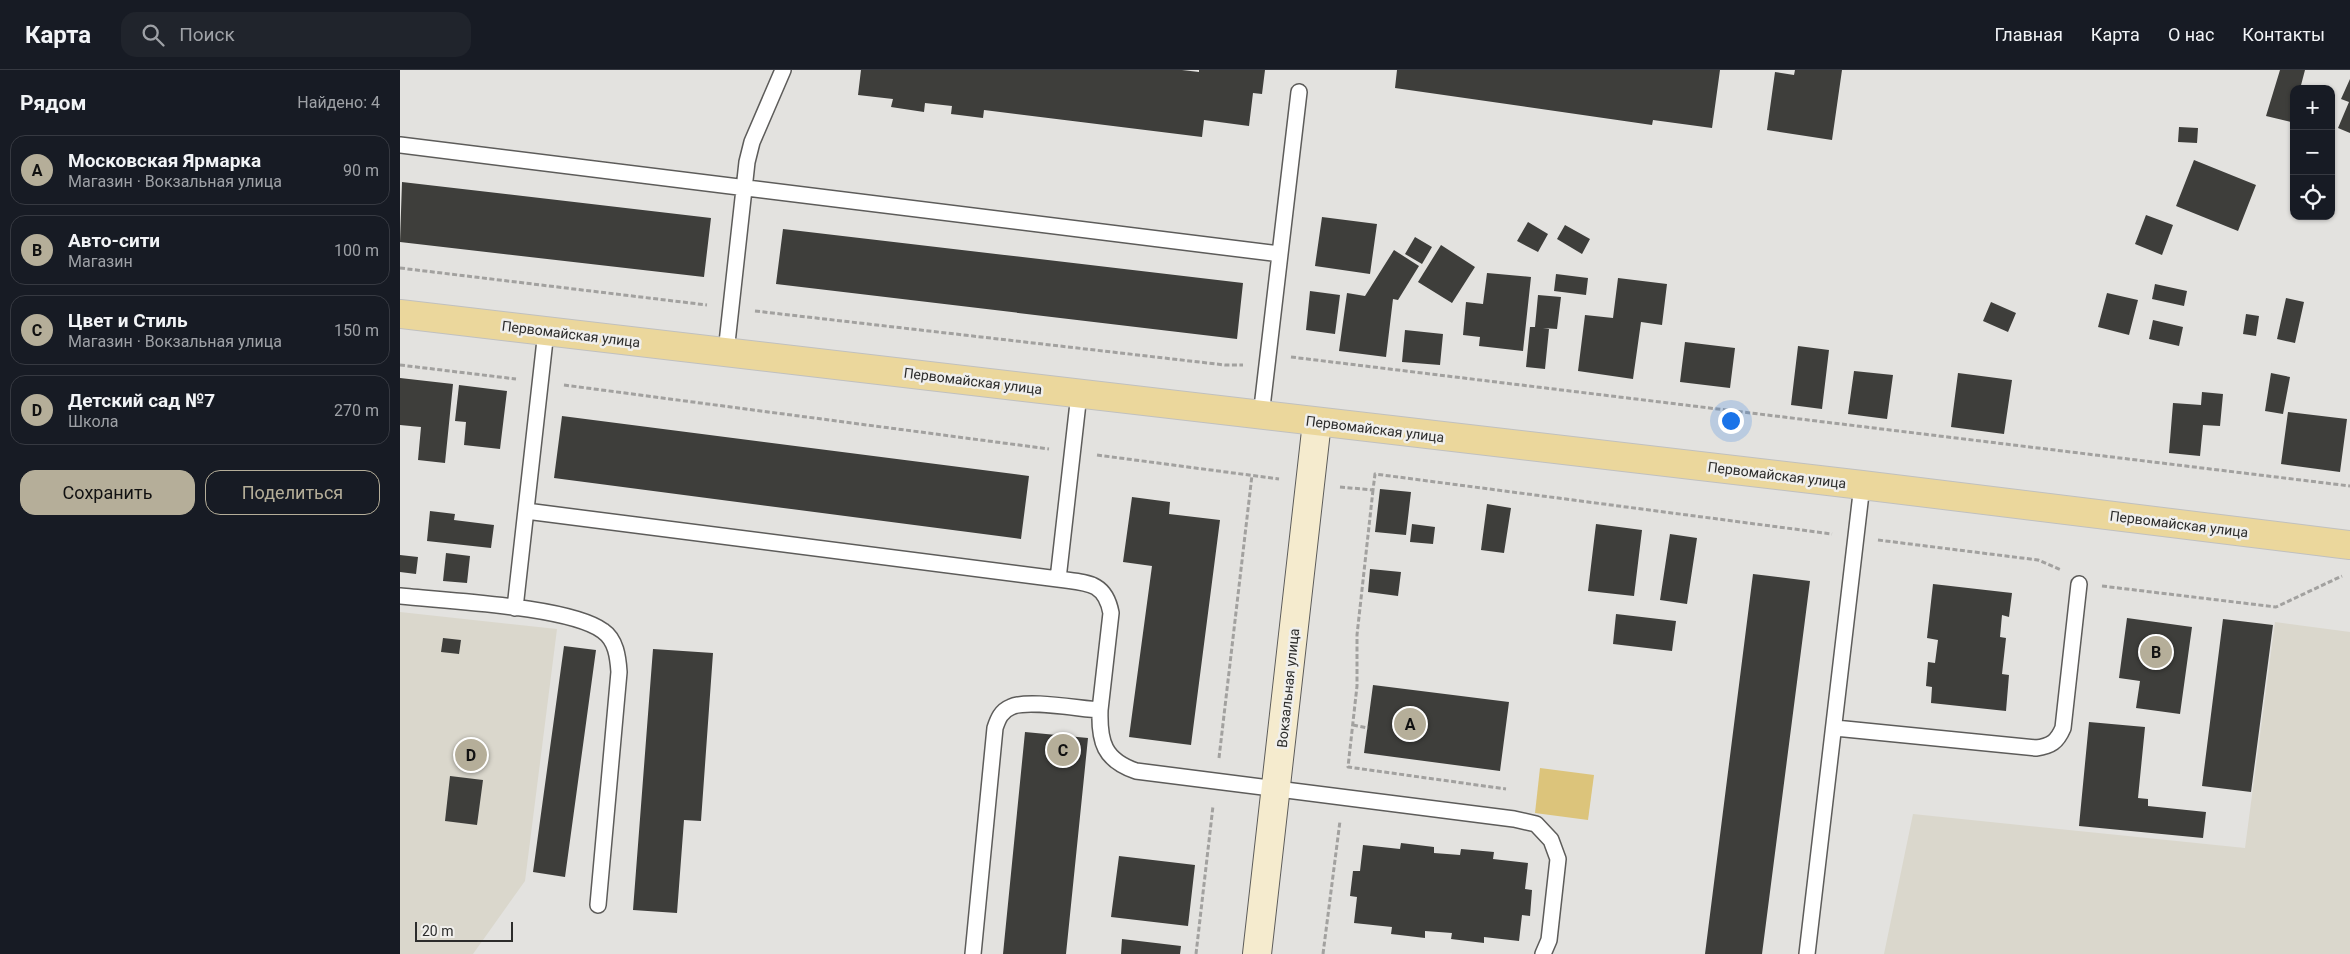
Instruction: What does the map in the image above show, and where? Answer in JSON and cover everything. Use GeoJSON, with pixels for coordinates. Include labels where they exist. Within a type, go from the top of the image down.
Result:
{"type":"FeatureCollection","features":[{"type":"Feature","properties":{"kind":"main road","name":"Первомайская улица"},"geometry":{"type":"LineString","coordinates":[[400,314],[1862,485],[2350,545]]}},
{"type":"Feature","properties":{"kind":"main road","name":"Вокзальная улица"},"geometry":{"type":"LineString","coordinates":[[1257,954],[1318,422]]}},
{"type":"Feature","properties":{"kind":"lane"},"geometry":{"type":"LineString","coordinates":[[726,352],[743,188],[752,142],[783,70]]}},
{"type":"Feature","properties":{"kind":"lane"},"geometry":{"type":"LineString","coordinates":[[1261,416],[1299,92]]}},
{"type":"Feature","properties":{"kind":"lane"},"geometry":{"type":"LineString","coordinates":[[400,145],[1280,254]]}},
{"type":"Feature","properties":{"kind":"lane"},"geometry":{"type":"LineString","coordinates":[[515,608],[546,331]]}},
{"type":"Feature","properties":{"kind":"lane"},"geometry":{"type":"LineString","coordinates":[[1058,579],[1079,394]]}},
{"type":"Feature","properties":{"kind":"lane"},"geometry":{"type":"LineString","coordinates":[[1807,954],[1862,485]]}},
{"type":"Feature","properties":{"kind":"lane"},"geometry":{"type":"LineString","coordinates":[[526,511],[1089,583],[1102,590],[1109,600],[1111,613],[1100,710],[1102,740],[1107,752],[1124,767],[1147,774],[1344,797],[1514,819],[1536,824],[1551,840],[1558,859],[1549,940],[1543,954]]}},
{"type":"Feature","properties":{"kind":"lane"},"geometry":{"type":"LineString","coordinates":[[1835,728],[2036,748],[2050,746],[2059,737],[2063,728],[2079,584]]}},
{"type":"Feature","properties":{"kind":"lane"},"geometry":{"type":"LineString","coordinates":[[400,596],[554,614],[602,631],[612,642],[618,656],[619,672],[598,905]]}},
{"type":"Feature","properties":{"kind":"lane"},"geometry":{"type":"LineString","coordinates":[[973,954],[995,728],[1000,714],[1011,706],[1025,704],[1100,710]]}},
{"type":"Feature","properties":{"kind":"path"},"geometry":{"type":"LineString","coordinates":[[400,268],[1225,365],[1267,364],[1295,356],[2350,486]]}},
{"type":"Feature","properties":{"kind":"path"},"geometry":{"type":"LineString","coordinates":[[400,365],[1373,490]]}},
{"type":"Feature","properties":{"kind":"path"},"geometry":{"type":"LineString","coordinates":[[1323,954],[1353,725],[1357,686],[1358,635],[1375,474],[2038,560],[2064,570]]}},
{"type":"Feature","properties":{"kind":"path"},"geometry":{"type":"LineString","coordinates":[[1196,954],[1252,475]]}},
{"type":"Feature","properties":{"kind":"path"},"geometry":{"type":"LineString","coordinates":[[2097,585],[2276,607],[2348,573]]}},
{"type":"Feature","properties":{"kind":"path"},"geometry":{"type":"LineString","coordinates":[[1353,725],[1368,728]]}},
{"type":"Feature","properties":{"kind":"path"},"geometry":{"type":"LineString","coordinates":[[1348,767],[1506,789]]}},
{"type":"Feature","properties":{"kind":"shaded area"},"geometry":{"type":"Polygon","coordinates":[[[400,612],[557,629],[525,881],[473,954],[400,954],[400,612]]]}},
{"type":"Feature","properties":{"kind":"shaded area"},"geometry":{"type":"Polygon","coordinates":[[[2275,622],[2350,632],[2350,954],[1884,954],[1913,814],[2245,848],[2275,622]]]}},
{"type":"Feature","properties":{"kind":"shaded area"},"geometry":{"type":"Polygon","coordinates":[[[1540,768],[1594,775],[1588,820],[1535,813],[1540,768]]]}},
{"type":"Feature","properties":{"kind":"building"},"geometry":{"type":"Polygon","coordinates":[[[861,70],[1182,70],[1199,72],[1199,70],[1265,70],[1262,94],[1253,93],[1249,126],[1204,120],[1202,137],[984,110],[983,118],[951,114],[952,106],[925,103],[924,112],[891,107],[893,99],[858,95],[861,70]]]}},
{"type":"Feature","properties":{"kind":"building"},"geometry":{"type":"Polygon","coordinates":[[[1397,70],[1720,70],[1712,128],[1653,120],[1652,125],[1395,88],[1397,70]]]}},
{"type":"Feature","properties":{"kind":"building"},"geometry":{"type":"Polygon","coordinates":[[[1795,70],[1842,70],[1832,140],[1767,130],[1775,72],[1794,75],[1795,70]]]}},
{"type":"Feature","properties":{"kind":"building"},"geometry":{"type":"Polygon","coordinates":[[[2280,70],[2305,70],[2301,85],[2290,85],[2290,122],[2266,116],[2280,70]]]}},
{"type":"Feature","properties":{"kind":"building"},"geometry":{"type":"Polygon","coordinates":[[[2350,79],[2350,133],[2338,128],[2349,102],[2341,99],[2350,79]]]}},
{"type":"Feature","properties":{"kind":"building"},"geometry":{"type":"Polygon","coordinates":[[[2179,127],[2198,128],[2197,143],[2178,142],[2179,127]]]}},
{"type":"Feature","properties":{"kind":"building"},"geometry":{"type":"Polygon","coordinates":[[[2194,160],[2256,185],[2238,231],[2176,206],[2194,160]]]}},
{"type":"Feature","properties":{"kind":"building"},"geometry":{"type":"Polygon","coordinates":[[[402,182],[711,218],[704,277],[400,242],[402,182]]]}},
{"type":"Feature","properties":{"kind":"building"},"geometry":{"type":"Polygon","coordinates":[[[2146,215],[2173,225],[2162,255],[2135,244],[2146,215]]]}},
{"type":"Feature","properties":{"kind":"building"},"geometry":{"type":"Polygon","coordinates":[[[1322,217],[1377,224],[1370,274],[1315,266],[1322,217]]]}},
{"type":"Feature","properties":{"kind":"building"},"geometry":{"type":"Polygon","coordinates":[[[1528,222],[1548,234],[1538,252],[1517,241],[1528,222]]]}},
{"type":"Feature","properties":{"kind":"building"},"geometry":{"type":"Polygon","coordinates":[[[1565,225],[1590,239],[1582,254],[1557,239],[1565,225]]]}},
{"type":"Feature","properties":{"kind":"building"},"geometry":{"type":"Polygon","coordinates":[[[783,229],[1243,283],[1237,339],[776,284],[783,229]]]}},
{"type":"Feature","properties":{"kind":"building"},"geometry":{"type":"Polygon","coordinates":[[[1415,237],[1432,247],[1422,264],[1405,254],[1415,237]]]}},
{"type":"Feature","properties":{"kind":"building"},"geometry":{"type":"Polygon","coordinates":[[[1441,245],[1475,267],[1452,303],[1418,282],[1441,245]]]}},
{"type":"Feature","properties":{"kind":"building"},"geometry":{"type":"Polygon","coordinates":[[[1394,250],[1419,266],[1398,300],[1393,299],[1386,357],[1339,351],[1347,293],[1365,296],[1394,250]]]}},
{"type":"Feature","properties":{"kind":"building"},"geometry":{"type":"Polygon","coordinates":[[[1487,273],[1531,277],[1523,351],[1479,346],[1480,337],[1463,335],[1466,302],[1483,304],[1487,273]]]}},
{"type":"Feature","properties":{"kind":"building"},"geometry":{"type":"Polygon","coordinates":[[[1556,274],[1588,278],[1586,295],[1554,291],[1556,274]]]}},
{"type":"Feature","properties":{"kind":"building"},"geometry":{"type":"Polygon","coordinates":[[[1618,278],[1667,284],[1662,325],[1641,322],[1633,379],[1578,371],[1585,315],[1613,318],[1618,278]]]}},
{"type":"Feature","properties":{"kind":"building"},"geometry":{"type":"Polygon","coordinates":[[[2155,284],[2187,291],[2184,306],[2152,299],[2155,284]]]}},
{"type":"Feature","properties":{"kind":"building"},"geometry":{"type":"Polygon","coordinates":[[[1310,291],[1340,295],[1335,334],[1306,330],[1310,291]]]}},
{"type":"Feature","properties":{"kind":"building"},"geometry":{"type":"Polygon","coordinates":[[[2107,293],[2138,300],[2129,335],[2098,327],[2107,293]]]}},
{"type":"Feature","properties":{"kind":"building"},"geometry":{"type":"Polygon","coordinates":[[[1538,295],[1561,297],[1557,329],[1543,328],[1549,329],[1545,369],[1526,367],[1530,327],[1535,327],[1538,295]]]}},
{"type":"Feature","properties":{"kind":"building"},"geometry":{"type":"Polygon","coordinates":[[[2286,298],[2304,302],[2295,343],[2277,339],[2286,298]]]}},
{"type":"Feature","properties":{"kind":"building"},"geometry":{"type":"Polygon","coordinates":[[[1991,302],[2016,313],[2008,332],[1983,321],[1991,302]]]}},
{"type":"Feature","properties":{"kind":"building"},"geometry":{"type":"Polygon","coordinates":[[[2246,314],[2259,316],[2256,336],[2243,334],[2246,314]]]}},
{"type":"Feature","properties":{"kind":"building"},"geometry":{"type":"Polygon","coordinates":[[[2153,320],[2183,327],[2179,346],[2149,339],[2153,320]]]}},
{"type":"Feature","properties":{"kind":"building"},"geometry":{"type":"Polygon","coordinates":[[[1405,330],[1443,334],[1440,365],[1402,362],[1405,330]]]}},
{"type":"Feature","properties":{"kind":"building"},"geometry":{"type":"Polygon","coordinates":[[[1685,342],[1735,348],[1730,388],[1680,382],[1685,342]]]}},
{"type":"Feature","properties":{"kind":"building"},"geometry":{"type":"Polygon","coordinates":[[[1798,346],[1829,350],[1822,409],[1791,405],[1798,346]]]}},
{"type":"Feature","properties":{"kind":"building"},"geometry":{"type":"Polygon","coordinates":[[[1854,371],[1893,375],[1887,419],[1848,414],[1854,371]]]}},
{"type":"Feature","properties":{"kind":"building"},"geometry":{"type":"Polygon","coordinates":[[[1958,373],[2012,380],[2004,434],[1951,427],[1958,373]]]}},
{"type":"Feature","properties":{"kind":"building"},"geometry":{"type":"Polygon","coordinates":[[[2271,373],[2290,377],[2283,414],[2265,411],[2271,373]]]}},
{"type":"Feature","properties":{"kind":"building"},"geometry":{"type":"Polygon","coordinates":[[[400,378],[453,384],[445,463],[418,460],[421,427],[400,425],[400,378]]]}},
{"type":"Feature","properties":{"kind":"building"},"geometry":{"type":"Polygon","coordinates":[[[459,385],[507,391],[500,449],[464,445],[466,422],[455,421],[459,385]]]}},
{"type":"Feature","properties":{"kind":"building"},"geometry":{"type":"Polygon","coordinates":[[[2202,392],[2223,394],[2220,426],[2203,425],[2200,456],[2169,453],[2173,403],[2201,405],[2202,392]]]}},
{"type":"Feature","properties":{"kind":"building"},"geometry":{"type":"Polygon","coordinates":[[[2288,412],[2347,419],[2340,472],[2281,464],[2288,412]]]}},
{"type":"Feature","properties":{"kind":"building"},"geometry":{"type":"Polygon","coordinates":[[[562,416],[1029,476],[1021,539],[554,478],[562,416]]]}},
{"type":"Feature","properties":{"kind":"building"},"geometry":{"type":"Polygon","coordinates":[[[1380,489],[1411,492],[1406,535],[1375,532],[1380,489]]]}},
{"type":"Feature","properties":{"kind":"building"},"geometry":{"type":"Polygon","coordinates":[[[1132,497],[1170,502],[1169,514],[1220,520],[1191,745],[1129,737],[1152,566],[1123,562],[1132,497]]]}},
{"type":"Feature","properties":{"kind":"building"},"geometry":{"type":"Polygon","coordinates":[[[1487,504],[1511,508],[1504,553],[1481,550],[1487,504]]]}},
{"type":"Feature","properties":{"kind":"building"},"geometry":{"type":"Polygon","coordinates":[[[430,511],[455,514],[454,520],[494,525],[491,548],[427,541],[430,511]]]}},
{"type":"Feature","properties":{"kind":"building"},"geometry":{"type":"Polygon","coordinates":[[[1412,524],[1435,527],[1433,544],[1410,542],[1412,524]]]}},
{"type":"Feature","properties":{"kind":"building"},"geometry":{"type":"Polygon","coordinates":[[[1596,524],[1642,530],[1634,596],[1588,591],[1596,524]]]}},
{"type":"Feature","properties":{"kind":"building"},"geometry":{"type":"Polygon","coordinates":[[[1670,534],[1697,538],[1687,604],[1660,600],[1670,534]]]}},
{"type":"Feature","properties":{"kind":"building"},"geometry":{"type":"Polygon","coordinates":[[[446,553],[470,556],[467,583],[443,581],[446,553]]]}},
{"type":"Feature","properties":{"kind":"building"},"geometry":{"type":"Polygon","coordinates":[[[400,555],[418,557],[416,574],[400,572],[400,555]]]}},
{"type":"Feature","properties":{"kind":"building"},"geometry":{"type":"Polygon","coordinates":[[[1370,569],[1401,572],[1398,596],[1368,592],[1370,569]]]}},
{"type":"Feature","properties":{"kind":"building"},"geometry":{"type":"Polygon","coordinates":[[[1753,574],[1810,581],[1762,954],[1705,954],[1753,574]]]}},
{"type":"Feature","properties":{"kind":"building"},"geometry":{"type":"Polygon","coordinates":[[[1933,584],[2012,593],[2009,617],[2002,615],[2000,637],[2006,638],[2002,674],[2009,675],[2006,711],[1931,703],[1932,687],[1926,686],[1928,662],[1935,663],[1938,640],[1927,638],[1933,584]]]}},
{"type":"Feature","properties":{"kind":"building"},"geometry":{"type":"Polygon","coordinates":[[[1616,614],[1676,621],[1672,651],[1613,644],[1616,614]]]}},
{"type":"Feature","properties":{"kind":"building"},"geometry":{"type":"Polygon","coordinates":[[[2127,618],[2192,627],[2180,714],[2136,708],[2140,681],[2119,678],[2127,618]]]}},
{"type":"Feature","properties":{"kind":"building"},"geometry":{"type":"Polygon","coordinates":[[[2223,619],[2273,625],[2251,792],[2202,786],[2223,619]]]}},
{"type":"Feature","properties":{"kind":"building"},"geometry":{"type":"Polygon","coordinates":[[[443,638],[461,640],[459,654],[441,652],[443,638]]]}},
{"type":"Feature","properties":{"kind":"building"},"geometry":{"type":"Polygon","coordinates":[[[564,646],[596,650],[565,877],[533,872],[564,646]]]}},
{"type":"Feature","properties":{"kind":"building"},"geometry":{"type":"Polygon","coordinates":[[[653,649],[713,653],[701,821],[684,820],[677,913],[633,910],[653,649]]]}},
{"type":"Feature","properties":{"kind":"building"},"geometry":{"type":"Polygon","coordinates":[[[1373,685],[1509,702],[1500,771],[1364,753],[1373,685]]]}},
{"type":"Feature","properties":{"kind":"building"},"geometry":{"type":"Polygon","coordinates":[[[2089,722],[2145,727],[2138,798],[2148,799],[2148,806],[2206,812],[2203,838],[2079,826],[2089,722]]]}},
{"type":"Feature","properties":{"kind":"building"},"geometry":{"type":"Polygon","coordinates":[[[1025,732],[1088,738],[1066,954],[1003,954],[1025,732]]]}},
{"type":"Feature","properties":{"kind":"building"},"geometry":{"type":"Polygon","coordinates":[[[450,776],[483,780],[477,825],[445,821],[450,776]]]}},
{"type":"Feature","properties":{"kind":"building"},"geometry":{"type":"Polygon","coordinates":[[[1401,843],[1434,847],[1434,853],[1460,855],[1461,849],[1494,852],[1493,859],[1528,863],[1525,889],[1532,890],[1530,916],[1522,915],[1519,941],[1484,937],[1484,943],[1451,939],[1452,933],[1425,931],[1425,938],[1391,934],[1392,927],[1354,923],[1357,897],[1350,896],[1353,871],[1360,871],[1363,845],[1400,849],[1401,843]]]}},
{"type":"Feature","properties":{"kind":"building"},"geometry":{"type":"Polygon","coordinates":[[[1119,856],[1195,865],[1188,926],[1111,917],[1119,856]]]}},
{"type":"Feature","properties":{"kind":"building"},"geometry":{"type":"Polygon","coordinates":[[[1122,939],[1181,946],[1180,954],[1121,954],[1122,939]]]}},
{"type":"Feature","properties":{"kind":"place","name":"Авто-сити"},"geometry":{"type":"Point","coordinates":[2156,652]}},
{"type":"Feature","properties":{"kind":"place","name":"Московская Ярмарка"},"geometry":{"type":"Point","coordinates":[1410,724]}},
{"type":"Feature","properties":{"kind":"place","name":"Цвет и Стиль"},"geometry":{"type":"Point","coordinates":[1063,750]}},
{"type":"Feature","properties":{"kind":"place","name":"Детский сад №7"},"geometry":{"type":"Point","coordinates":[471,755]}}]}
